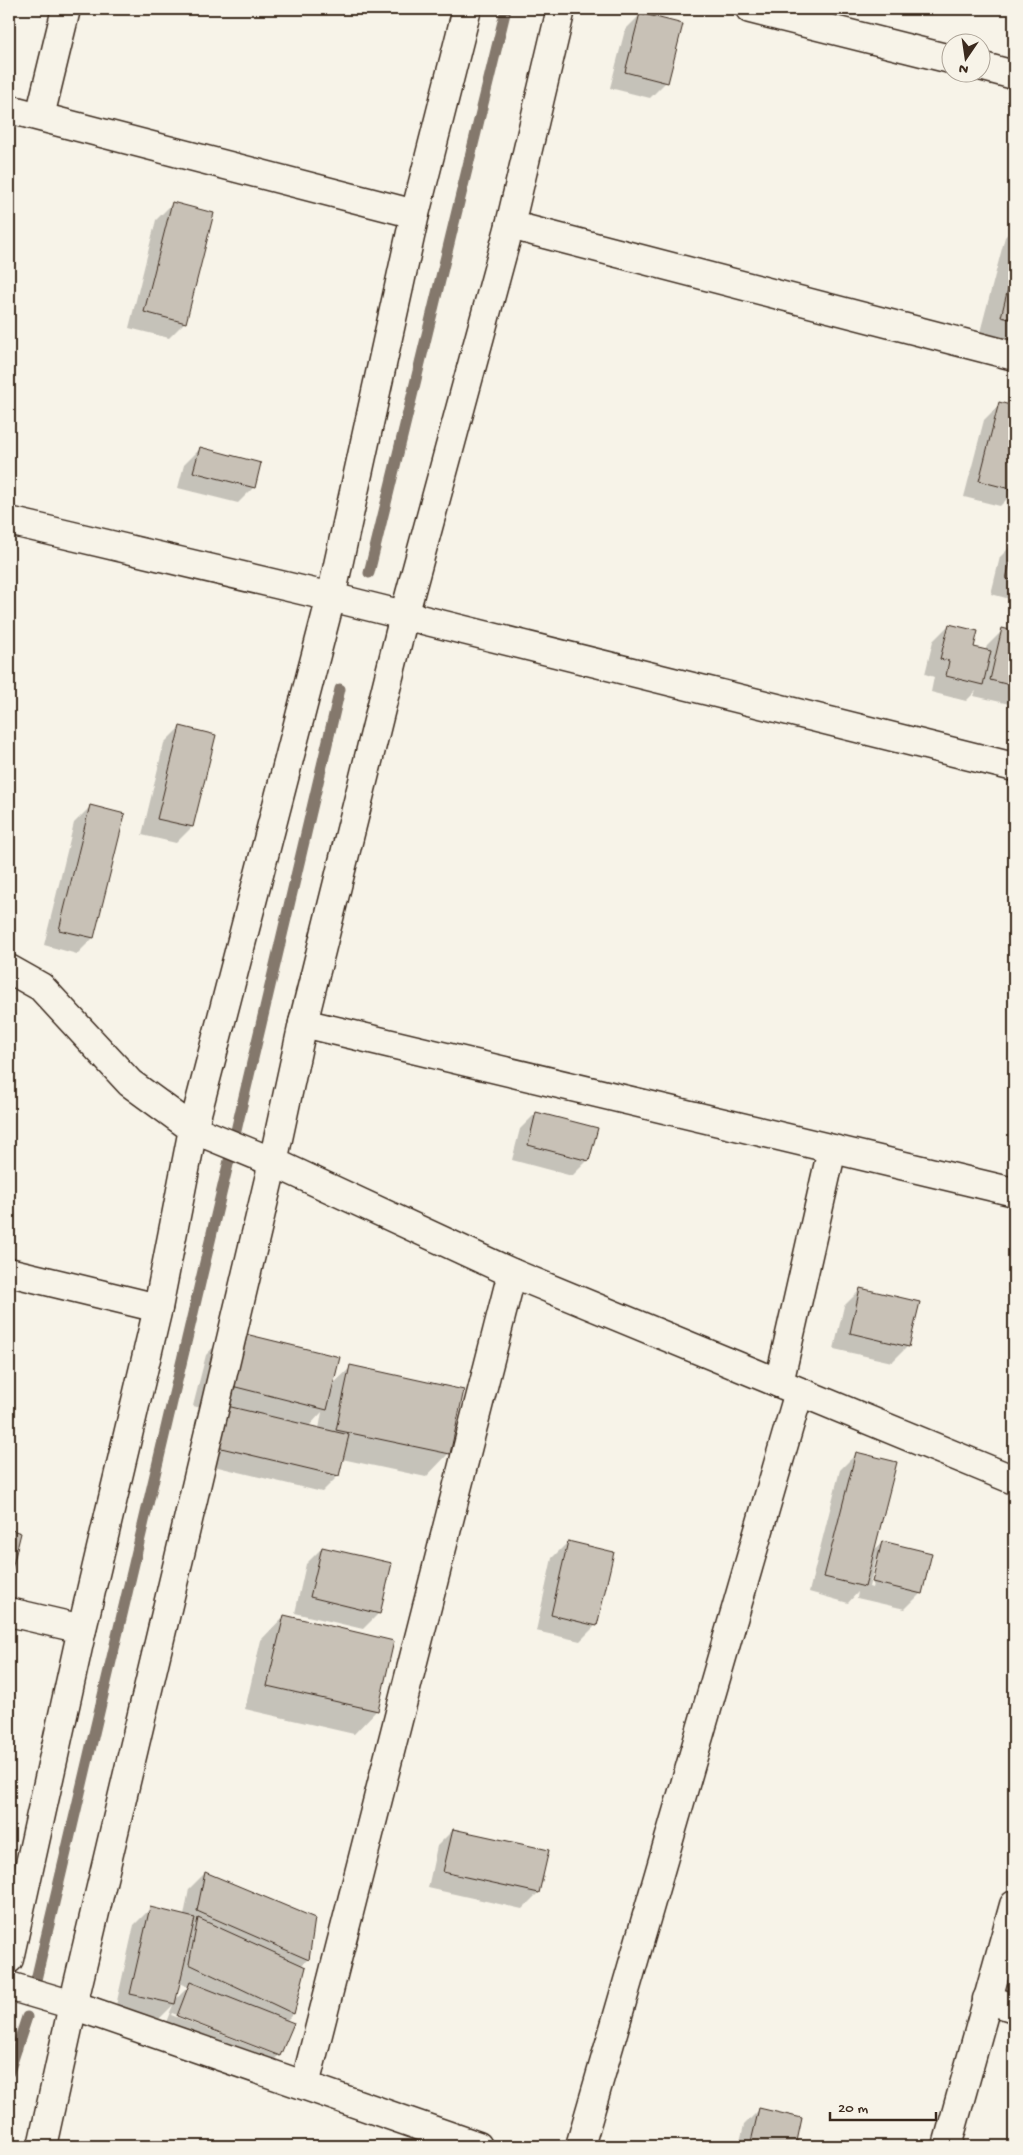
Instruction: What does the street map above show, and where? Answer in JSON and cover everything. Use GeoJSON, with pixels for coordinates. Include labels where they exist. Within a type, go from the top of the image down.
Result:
{"type":"FeatureCollection","features":[{"type":"Feature","properties":{"kind":"street"},"geometry":{"type":"LineString","coordinates":[[40,116],[66,9]]}},
{"type":"Feature","properties":{"kind":"street"},"geometry":{"type":"LineString","coordinates":[[9,1959],[82,1630],[158,1308],[193,1129],[331,596],[415,214],[467,9]]}},
{"type":"Feature","properties":{"kind":"street"},"geometry":{"type":"LineString","coordinates":[[42,2146],[73,2005],[273,1162],[303,1023],[404,616],[510,225],[561,9]]}},
{"type":"Feature","properties":{"kind":"street"},"geometry":{"type":"LineString","coordinates":[[750,9],[940,56]]}},
{"type":"Feature","properties":{"kind":"street"},"geometry":{"type":"LineString","coordinates":[[990,69],[1014,75]]}},
{"type":"Feature","properties":{"kind":"street"},"geometry":{"type":"LineString","coordinates":[[9,109],[415,214]]}},
{"type":"Feature","properties":{"kind":"street"},"geometry":{"type":"LineString","coordinates":[[510,225],[1014,356]]}},
{"type":"Feature","properties":{"kind":"street"},"geometry":{"type":"LineString","coordinates":[[9,521],[331,596],[404,616],[1014,767]]}},
{"type":"Feature","properties":{"kind":"street"},"geometry":{"type":"LineString","coordinates":[[9,969],[41,987],[130,1083],[193,1129],[273,1162],[512,1273],[1014,1480]]}},
{"type":"Feature","properties":{"kind":"street"},"geometry":{"type":"LineString","coordinates":[[303,1023],[1014,1192]]}},
{"type":"Feature","properties":{"kind":"street"},"geometry":{"type":"LineString","coordinates":[[580,2146],[789,1387],[832,1149]]}},
{"type":"Feature","properties":{"kind":"street"},"geometry":{"type":"LineString","coordinates":[[9,1272],[158,1308]]}},
{"type":"Feature","properties":{"kind":"street"},"geometry":{"type":"LineString","coordinates":[[305,2085],[512,1273]]}},
{"type":"Feature","properties":{"kind":"street"},"geometry":{"type":"LineString","coordinates":[[9,1612],[82,1630]]}},
{"type":"Feature","properties":{"kind":"street"},"geometry":{"type":"LineString","coordinates":[[947,2146],[1014,1905]]}},
{"type":"Feature","properties":{"kind":"street"},"geometry":{"type":"LineString","coordinates":[[9,1986],[73,2005],[478,2146]]}},
{"type":"Feature","properties":{"kind":"street"},"geometry":{"type":"LineString","coordinates":[[987,1998],[1014,2008]]}},
{"type":"Feature","properties":{"kind":"building"},"geometry":{"type":"Polygon","coordinates":[[[640,13],[683,24],[668,83],[625,72],[640,13]]]}},
{"type":"Feature","properties":{"kind":"building"},"geometry":{"type":"Polygon","coordinates":[[[172,202],[214,213],[186,323],[144,312],[172,202]]]}},
{"type":"Feature","properties":{"kind":"building"},"geometry":{"type":"Polygon","coordinates":[[[1014,264],[1014,320],[1001,317],[1014,264]]]}},
{"type":"Feature","properties":{"kind":"building"},"geometry":{"type":"Polygon","coordinates":[[[999,402],[1014,406],[1014,490],[979,481],[999,402]]]}},
{"type":"Feature","properties":{"kind":"building"},"geometry":{"type":"Polygon","coordinates":[[[200,447],[261,463],[255,488],[193,472],[200,447]]]}},
{"type":"Feature","properties":{"kind":"building"},"geometry":{"type":"Polygon","coordinates":[[[1014,545],[1014,580],[1006,579],[1014,545]]]}},
{"type":"Feature","properties":{"kind":"building"},"geometry":{"type":"Polygon","coordinates":[[[949,624],[978,631],[974,647],[991,651],[983,685],[946,676],[949,661],[940,659],[949,624]]]}},
{"type":"Feature","properties":{"kind":"building"},"geometry":{"type":"Polygon","coordinates":[[[1002,628],[1014,631],[1014,686],[990,680],[1002,628]]]}},
{"type":"Feature","properties":{"kind":"building"},"geometry":{"type":"Polygon","coordinates":[[[180,726],[216,735],[193,827],[157,819],[180,726]]]}},
{"type":"Feature","properties":{"kind":"building"},"geometry":{"type":"Polygon","coordinates":[[[90,805],[125,814],[94,938],[59,930],[90,805]]]}},
{"type":"Feature","properties":{"kind":"building"},"geometry":{"type":"Polygon","coordinates":[[[9,861],[16,864],[9,877],[9,861]]]}},
{"type":"Feature","properties":{"kind":"building"},"geometry":{"type":"Polygon","coordinates":[[[536,1112],[598,1128],[589,1161],[528,1145],[536,1112]]]}},
{"type":"Feature","properties":{"kind":"building"},"geometry":{"type":"Polygon","coordinates":[[[860,1288],[920,1302],[909,1347],[850,1333],[860,1288]]]}},
{"type":"Feature","properties":{"kind":"building"},"geometry":{"type":"Polygon","coordinates":[[[229,1330],[340,1357],[327,1410],[216,1382],[229,1330]]]}},
{"type":"Feature","properties":{"kind":"building"},"geometry":{"type":"Polygon","coordinates":[[[350,1365],[464,1390],[450,1454],[336,1430],[350,1365]]]}},
{"type":"Feature","properties":{"kind":"building"},"geometry":{"type":"Polygon","coordinates":[[[227,1406],[349,1435],[339,1476],[217,1447],[227,1406]]]}},
{"type":"Feature","properties":{"kind":"building"},"geometry":{"type":"Polygon","coordinates":[[[856,1452],[897,1462],[865,1587],[824,1577],[856,1452]]]}},
{"type":"Feature","properties":{"kind":"building"},"geometry":{"type":"Polygon","coordinates":[[[9,1529],[21,1533],[11,1573],[9,1572],[9,1529]]]}},
{"type":"Feature","properties":{"kind":"building"},"geometry":{"type":"Polygon","coordinates":[[[568,1541],[614,1552],[597,1626],[551,1615],[568,1541]]]}},
{"type":"Feature","properties":{"kind":"building"},"geometry":{"type":"Polygon","coordinates":[[[882,1541],[932,1553],[922,1594],[872,1582],[882,1541]]]}},
{"type":"Feature","properties":{"kind":"building"},"geometry":{"type":"Polygon","coordinates":[[[322,1547],[392,1563],[380,1614],[310,1597],[322,1547]]]}},
{"type":"Feature","properties":{"kind":"building"},"geometry":{"type":"Polygon","coordinates":[[[284,1615],[394,1641],[378,1711],[267,1686],[284,1615]]]}},
{"type":"Feature","properties":{"kind":"building"},"geometry":{"type":"Polygon","coordinates":[[[453,1829],[549,1850],[539,1893],[443,1872],[453,1829]]]}},
{"type":"Feature","properties":{"kind":"building"},"geometry":{"type":"Polygon","coordinates":[[[205,1872],[315,1918],[309,1960],[197,1911],[205,1872]]]}},
{"type":"Feature","properties":{"kind":"building"},"geometry":{"type":"Polygon","coordinates":[[[150,1907],[195,1918],[175,2004],[130,1994],[150,1907]]]}},
{"type":"Feature","properties":{"kind":"building"},"geometry":{"type":"Polygon","coordinates":[[[198,1918],[306,1967],[294,2014],[189,1964],[198,1918]]]}},
{"type":"Feature","properties":{"kind":"building"},"geometry":{"type":"Polygon","coordinates":[[[190,1982],[294,2023],[280,2056],[177,2016],[190,1982]]]}},
{"type":"Feature","properties":{"kind":"building"},"geometry":{"type":"Polygon","coordinates":[[[759,2108],[802,2118],[796,2146],[750,2146],[759,2108]]]}},
{"type":"Feature","properties":{"kind":"waterway"},"geometry":{"type":"LineString","coordinates":[[369,573],[506,9]]}},
{"type":"Feature","properties":{"kind":"waterway"},"geometry":{"type":"LineString","coordinates":[[35,1984],[340,689]]}},
{"type":"Feature","properties":{"kind":"waterway"},"geometry":{"type":"LineString","coordinates":[[9,2072],[27,2017]]}}]}
